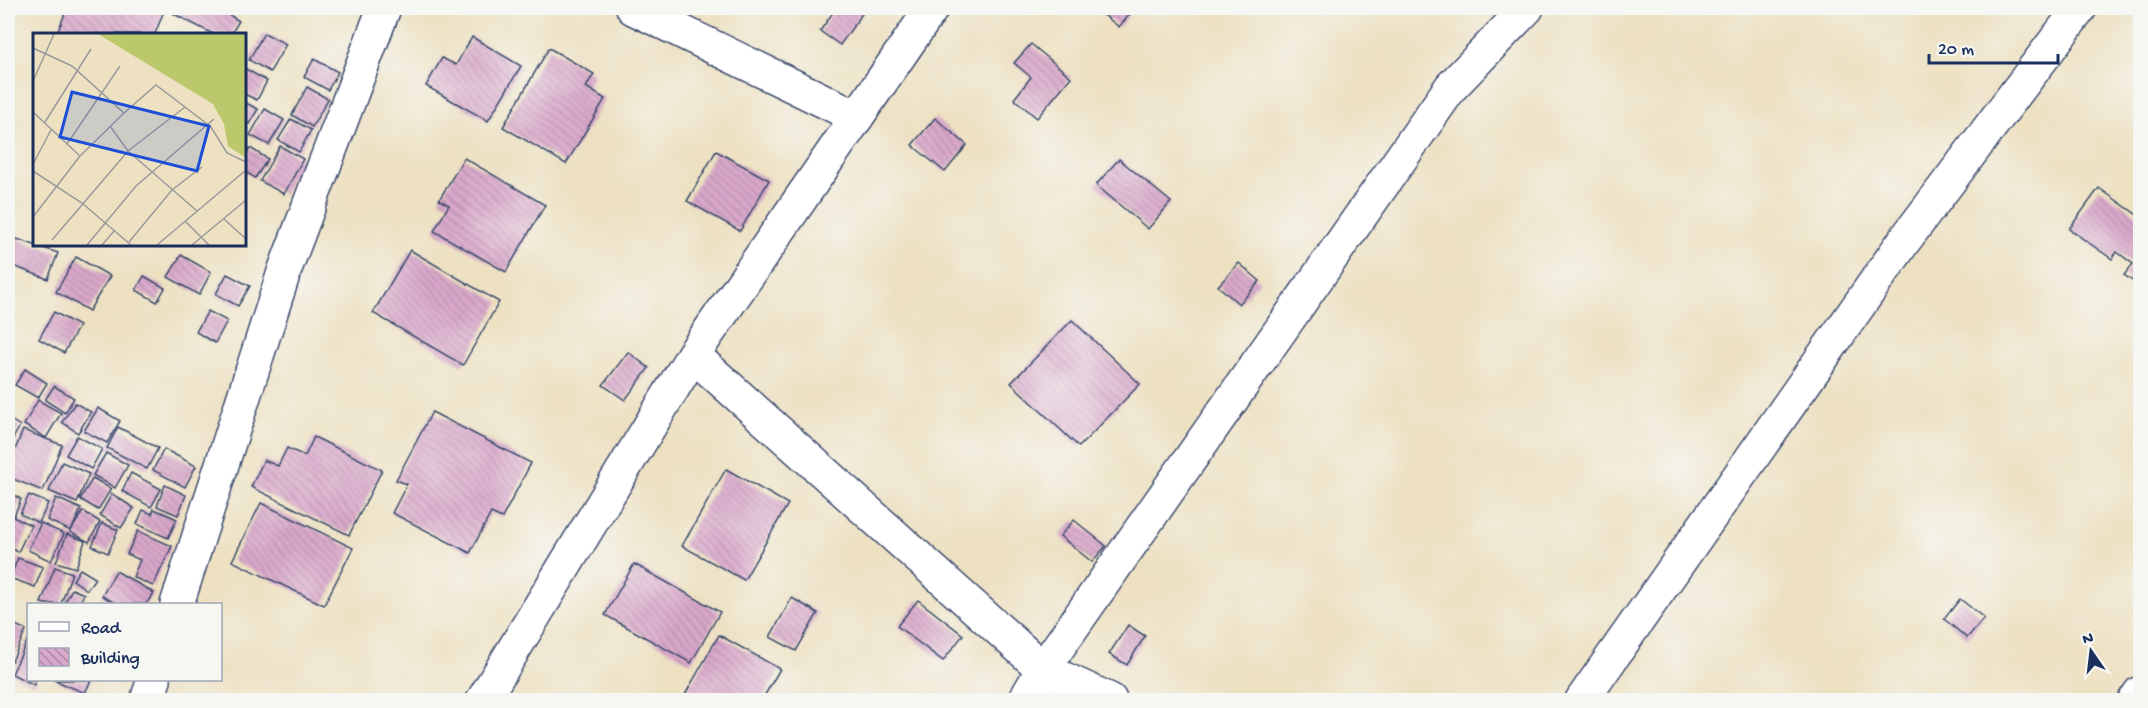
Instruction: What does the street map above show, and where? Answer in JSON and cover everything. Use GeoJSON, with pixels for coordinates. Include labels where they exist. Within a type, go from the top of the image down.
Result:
{"type":"FeatureCollection","features":[{"type":"Feature","properties":{"kind":"street"},"geometry":{"type":"LineString","coordinates":[[177,603],[285,268],[384,8]]}},
{"type":"Feature","properties":{"kind":"street"},"geometry":{"type":"LineString","coordinates":[[633,8],[857,117]]}},
{"type":"Feature","properties":{"kind":"street"},"geometry":{"type":"LineString","coordinates":[[483,700],[693,355],[932,8]]}},
{"type":"Feature","properties":{"kind":"street"},"geometry":{"type":"LineString","coordinates":[[1025,700],[1043,669],[1451,87],[1527,8]]}},
{"type":"Feature","properties":{"kind":"street"},"geometry":{"type":"LineString","coordinates":[[1582,700],[1904,241],[2080,8]]}},
{"type":"Feature","properties":{"kind":"street"},"geometry":{"type":"LineString","coordinates":[[693,355],[1043,669],[1110,700]]}},
{"type":"Feature","properties":{"kind":"street"},"geometry":{"type":"LineString","coordinates":[[147,700],[154,681]]}},
{"type":"Feature","properties":{"kind":"street"},"geometry":{"type":"LineString","coordinates":[[2135,700],[2140,693]]}},
{"type":"Feature","properties":{"kind":"building"},"geometry":{"type":"Polygon","coordinates":[[[67,8],[165,8],[155,33],[57,33],[67,8]]]}},
{"type":"Feature","properties":{"kind":"building"},"geometry":{"type":"Polygon","coordinates":[[[178,8],[218,8],[239,21],[232,33],[211,33],[174,14],[178,8]]]}},
{"type":"Feature","properties":{"kind":"building"},"geometry":{"type":"Polygon","coordinates":[[[836,8],[866,8],[840,45],[820,31],[836,8]]]}},
{"type":"Feature","properties":{"kind":"building"},"geometry":{"type":"Polygon","coordinates":[[[1095,8],[1135,8],[1119,27],[1095,8]]]}},
{"type":"Feature","properties":{"kind":"building"},"geometry":{"type":"Polygon","coordinates":[[[264,33],[286,44],[270,72],[249,60],[264,33]]]}},
{"type":"Feature","properties":{"kind":"building"},"geometry":{"type":"Polygon","coordinates":[[[472,37],[521,66],[488,121],[426,86],[442,58],[456,65],[472,37]]]}},
{"type":"Feature","properties":{"kind":"building"},"geometry":{"type":"Polygon","coordinates":[[[1031,44],[1071,77],[1037,118],[1014,99],[1031,77],[1014,63],[1031,44]]]}},
{"type":"Feature","properties":{"kind":"building"},"geometry":{"type":"Polygon","coordinates":[[[549,48],[594,74],[586,87],[605,99],[566,164],[503,127],[549,48]]]}},
{"type":"Feature","properties":{"kind":"building"},"geometry":{"type":"Polygon","coordinates":[[[314,59],[338,72],[328,90],[304,77],[314,59]]]}},
{"type":"Feature","properties":{"kind":"building"},"geometry":{"type":"Polygon","coordinates":[[[246,69],[267,81],[257,100],[246,95],[246,69]]]}},
{"type":"Feature","properties":{"kind":"building"},"geometry":{"type":"Polygon","coordinates":[[[307,87],[328,99],[312,127],[292,115],[307,87]]]}},
{"type":"Feature","properties":{"kind":"building"},"geometry":{"type":"Polygon","coordinates":[[[246,103],[258,109],[249,124],[246,123],[246,103]]]}},
{"type":"Feature","properties":{"kind":"building"},"geometry":{"type":"Polygon","coordinates":[[[265,109],[284,120],[269,145],[250,135],[265,109]]]}},
{"type":"Feature","properties":{"kind":"building"},"geometry":{"type":"Polygon","coordinates":[[[935,118],[967,145],[945,172],[912,145],[935,118]]]}},
{"type":"Feature","properties":{"kind":"building"},"geometry":{"type":"Polygon","coordinates":[[[291,119],[311,130],[299,152],[278,140],[291,119]]]}},
{"type":"Feature","properties":{"kind":"building"},"geometry":{"type":"Polygon","coordinates":[[[280,146],[303,159],[284,194],[260,181],[280,146]]]}},
{"type":"Feature","properties":{"kind":"building"},"geometry":{"type":"Polygon","coordinates":[[[250,148],[268,159],[255,178],[246,172],[246,154],[250,148]]]}},
{"type":"Feature","properties":{"kind":"building"},"geometry":{"type":"Polygon","coordinates":[[[716,151],[769,180],[740,231],[687,201],[716,151]]]}},
{"type":"Feature","properties":{"kind":"building"},"geometry":{"type":"Polygon","coordinates":[[[464,158],[545,205],[506,272],[434,231],[449,205],[439,200],[464,158]]]}},
{"type":"Feature","properties":{"kind":"building"},"geometry":{"type":"Polygon","coordinates":[[[1119,159],[1171,202],[1148,229],[1096,185],[1119,159]]]}},
{"type":"Feature","properties":{"kind":"building"},"geometry":{"type":"Polygon","coordinates":[[[2099,188],[2140,217],[2140,286],[2124,275],[2133,264],[2117,252],[2112,259],[2069,229],[2099,188]]]}},
{"type":"Feature","properties":{"kind":"building"},"geometry":{"type":"Polygon","coordinates":[[[17,239],[58,253],[48,279],[8,264],[17,239]]]}},
{"type":"Feature","properties":{"kind":"building"},"geometry":{"type":"Polygon","coordinates":[[[410,250],[499,302],[463,365],[373,313],[410,250]]]}},
{"type":"Feature","properties":{"kind":"building"},"geometry":{"type":"Polygon","coordinates":[[[181,255],[211,272],[199,295],[168,277],[181,255]]]}},
{"type":"Feature","properties":{"kind":"building"},"geometry":{"type":"Polygon","coordinates":[[[76,257],[110,276],[89,311],[56,292],[76,257]]]}},
{"type":"Feature","properties":{"kind":"building"},"geometry":{"type":"Polygon","coordinates":[[[1239,263],[1260,281],[1239,304],[1218,286],[1239,263]]]}},
{"type":"Feature","properties":{"kind":"building"},"geometry":{"type":"Polygon","coordinates":[[[227,274],[250,286],[238,306],[216,294],[227,274]]]}},
{"type":"Feature","properties":{"kind":"building"},"geometry":{"type":"Polygon","coordinates":[[[144,276],[165,288],[157,302],[136,290],[144,276]]]}},
{"type":"Feature","properties":{"kind":"building"},"geometry":{"type":"Polygon","coordinates":[[[208,311],[227,321],[215,343],[196,332],[208,311]]]}},
{"type":"Feature","properties":{"kind":"building"},"geometry":{"type":"Polygon","coordinates":[[[54,312],[79,326],[64,353],[39,339],[54,312]]]}},
{"type":"Feature","properties":{"kind":"building"},"geometry":{"type":"Polygon","coordinates":[[[1072,320],[1140,384],[1079,447],[1011,383],[1072,320]]]}},
{"type":"Feature","properties":{"kind":"building"},"geometry":{"type":"Polygon","coordinates":[[[628,352],[649,368],[625,400],[603,385],[628,352]]]}},
{"type":"Feature","properties":{"kind":"building"},"geometry":{"type":"Polygon","coordinates":[[[25,369],[47,383],[38,398],[15,385],[25,369]]]}},
{"type":"Feature","properties":{"kind":"building"},"geometry":{"type":"Polygon","coordinates":[[[54,386],[74,398],[65,413],[45,400],[54,386]]]}},
{"type":"Feature","properties":{"kind":"building"},"geometry":{"type":"Polygon","coordinates":[[[38,400],[61,413],[46,438],[24,425],[38,400]]]}},
{"type":"Feature","properties":{"kind":"building"},"geometry":{"type":"Polygon","coordinates":[[[75,403],[91,412],[78,433],[62,422],[75,403]]]}},
{"type":"Feature","properties":{"kind":"building"},"geometry":{"type":"Polygon","coordinates":[[[98,408],[120,421],[107,443],[84,431],[98,408]]]}},
{"type":"Feature","properties":{"kind":"building"},"geometry":{"type":"Polygon","coordinates":[[[432,412],[531,463],[502,518],[491,513],[470,553],[392,513],[407,484],[396,480],[432,412]]]}},
{"type":"Feature","properties":{"kind":"building"},"geometry":{"type":"Polygon","coordinates":[[[8,418],[20,426],[8,447],[8,418]]]}},
{"type":"Feature","properties":{"kind":"building"},"geometry":{"type":"Polygon","coordinates":[[[118,427],[158,448],[147,469],[107,448],[118,427]]]}},
{"type":"Feature","properties":{"kind":"building"},"geometry":{"type":"Polygon","coordinates":[[[23,430],[62,445],[43,491],[8,477],[8,468],[23,430]]]}},
{"type":"Feature","properties":{"kind":"building"},"geometry":{"type":"Polygon","coordinates":[[[77,436],[102,449],[91,469],[66,455],[77,436]]]}},
{"type":"Feature","properties":{"kind":"building"},"geometry":{"type":"Polygon","coordinates":[[[314,437],[382,470],[349,535],[251,487],[264,460],[278,466],[287,448],[305,456],[314,437]]]}},
{"type":"Feature","properties":{"kind":"building"},"geometry":{"type":"Polygon","coordinates":[[[164,449],[196,466],[185,487],[153,470],[164,449]]]}},
{"type":"Feature","properties":{"kind":"building"},"geometry":{"type":"Polygon","coordinates":[[[106,453],[128,465],[115,488],[93,475],[106,453]]]}},
{"type":"Feature","properties":{"kind":"building"},"geometry":{"type":"Polygon","coordinates":[[[62,462],[89,474],[77,503],[49,491],[62,462]]]}},
{"type":"Feature","properties":{"kind":"building"},"geometry":{"type":"Polygon","coordinates":[[[726,469],[788,504],[744,580],[682,546],[726,469]]]}},
{"type":"Feature","properties":{"kind":"building"},"geometry":{"type":"Polygon","coordinates":[[[131,473],[161,489],[151,507],[122,491],[131,473]]]}},
{"type":"Feature","properties":{"kind":"building"},"geometry":{"type":"Polygon","coordinates":[[[93,478],[111,489],[98,510],[80,499],[93,478]]]}},
{"type":"Feature","properties":{"kind":"building"},"geometry":{"type":"Polygon","coordinates":[[[165,485],[186,495],[178,515],[157,506],[165,485]]]}},
{"type":"Feature","properties":{"kind":"building"},"geometry":{"type":"Polygon","coordinates":[[[8,492],[21,499],[14,516],[8,513],[8,492]]]}},
{"type":"Feature","properties":{"kind":"building"},"geometry":{"type":"Polygon","coordinates":[[[112,494],[134,508],[121,528],[100,515],[112,494]]]}},
{"type":"Feature","properties":{"kind":"building"},"geometry":{"type":"Polygon","coordinates":[[[29,495],[48,503],[39,523],[20,514],[29,495]]]}},
{"type":"Feature","properties":{"kind":"building"},"geometry":{"type":"Polygon","coordinates":[[[56,498],[81,509],[71,531],[47,520],[56,498]]]}},
{"type":"Feature","properties":{"kind":"building"},"geometry":{"type":"Polygon","coordinates":[[[261,503],[353,548],[324,605],[232,561],[261,503]]]}},
{"type":"Feature","properties":{"kind":"building"},"geometry":{"type":"Polygon","coordinates":[[[154,509],[177,519],[168,538],[137,524],[143,510],[152,514],[154,509]]]}},
{"type":"Feature","properties":{"kind":"building"},"geometry":{"type":"Polygon","coordinates":[[[83,511],[100,522],[89,542],[70,532],[83,511]]]}},
{"type":"Feature","properties":{"kind":"building"},"geometry":{"type":"Polygon","coordinates":[[[8,515],[31,525],[18,552],[8,547],[8,515]]]}},
{"type":"Feature","properties":{"kind":"building"},"geometry":{"type":"Polygon","coordinates":[[[1074,520],[1106,546],[1092,562],[1060,536],[1074,520]]]}},
{"type":"Feature","properties":{"kind":"building"},"geometry":{"type":"Polygon","coordinates":[[[41,523],[64,534],[51,561],[28,550],[41,523]]]}},
{"type":"Feature","properties":{"kind":"building"},"geometry":{"type":"Polygon","coordinates":[[[102,523],[118,530],[108,553],[92,546],[102,523]]]}},
{"type":"Feature","properties":{"kind":"building"},"geometry":{"type":"Polygon","coordinates":[[[138,531],[172,546],[153,586],[133,577],[140,560],[127,554],[138,531]]]}},
{"type":"Feature","properties":{"kind":"building"},"geometry":{"type":"Polygon","coordinates":[[[67,534],[85,541],[76,568],[56,562],[67,534]]]}},
{"type":"Feature","properties":{"kind":"building"},"geometry":{"type":"Polygon","coordinates":[[[18,558],[43,567],[35,587],[10,578],[18,558]]]}},
{"type":"Feature","properties":{"kind":"building"},"geometry":{"type":"Polygon","coordinates":[[[634,564],[720,612],[691,663],[605,615],[634,564]]]}},
{"type":"Feature","properties":{"kind":"building"},"geometry":{"type":"Polygon","coordinates":[[[55,567],[72,573],[61,603],[41,603],[55,567]]]}},
{"type":"Feature","properties":{"kind":"building"},"geometry":{"type":"Polygon","coordinates":[[[80,569],[95,578],[87,590],[73,580],[80,569]]]}},
{"type":"Feature","properties":{"kind":"building"},"geometry":{"type":"Polygon","coordinates":[[[116,571],[154,593],[147,603],[115,603],[102,596],[116,571]]]}},
{"type":"Feature","properties":{"kind":"building"},"geometry":{"type":"Polygon","coordinates":[[[72,589],[84,594],[80,603],[65,603],[72,589]]]}},
{"type":"Feature","properties":{"kind":"building"},"geometry":{"type":"Polygon","coordinates":[[[792,598],[818,613],[796,651],[770,637],[792,598]]]}},
{"type":"Feature","properties":{"kind":"building"},"geometry":{"type":"Polygon","coordinates":[[[1960,599],[1984,618],[1967,638],[1944,619],[1960,599]]]}},
{"type":"Feature","properties":{"kind":"building"},"geometry":{"type":"Polygon","coordinates":[[[918,600],[963,635],[943,661],[897,626],[918,600]]]}},
{"type":"Feature","properties":{"kind":"building"},"geometry":{"type":"Polygon","coordinates":[[[8,621],[26,630],[12,661],[8,659],[8,621]]]}},
{"type":"Feature","properties":{"kind":"building"},"geometry":{"type":"Polygon","coordinates":[[[1128,625],[1145,636],[1127,665],[1109,654],[1128,625]]]}},
{"type":"Feature","properties":{"kind":"building"},"geometry":{"type":"Polygon","coordinates":[[[719,635],[780,669],[762,700],[682,700],[719,635]]]}},
{"type":"Feature","properties":{"kind":"building"},"geometry":{"type":"Polygon","coordinates":[[[27,641],[27,681],[36,681],[34,685],[12,674],[27,641]]]}},
{"type":"Feature","properties":{"kind":"building"},"geometry":{"type":"Polygon","coordinates":[[[56,681],[91,681],[85,693],[56,681]]]}}]}
